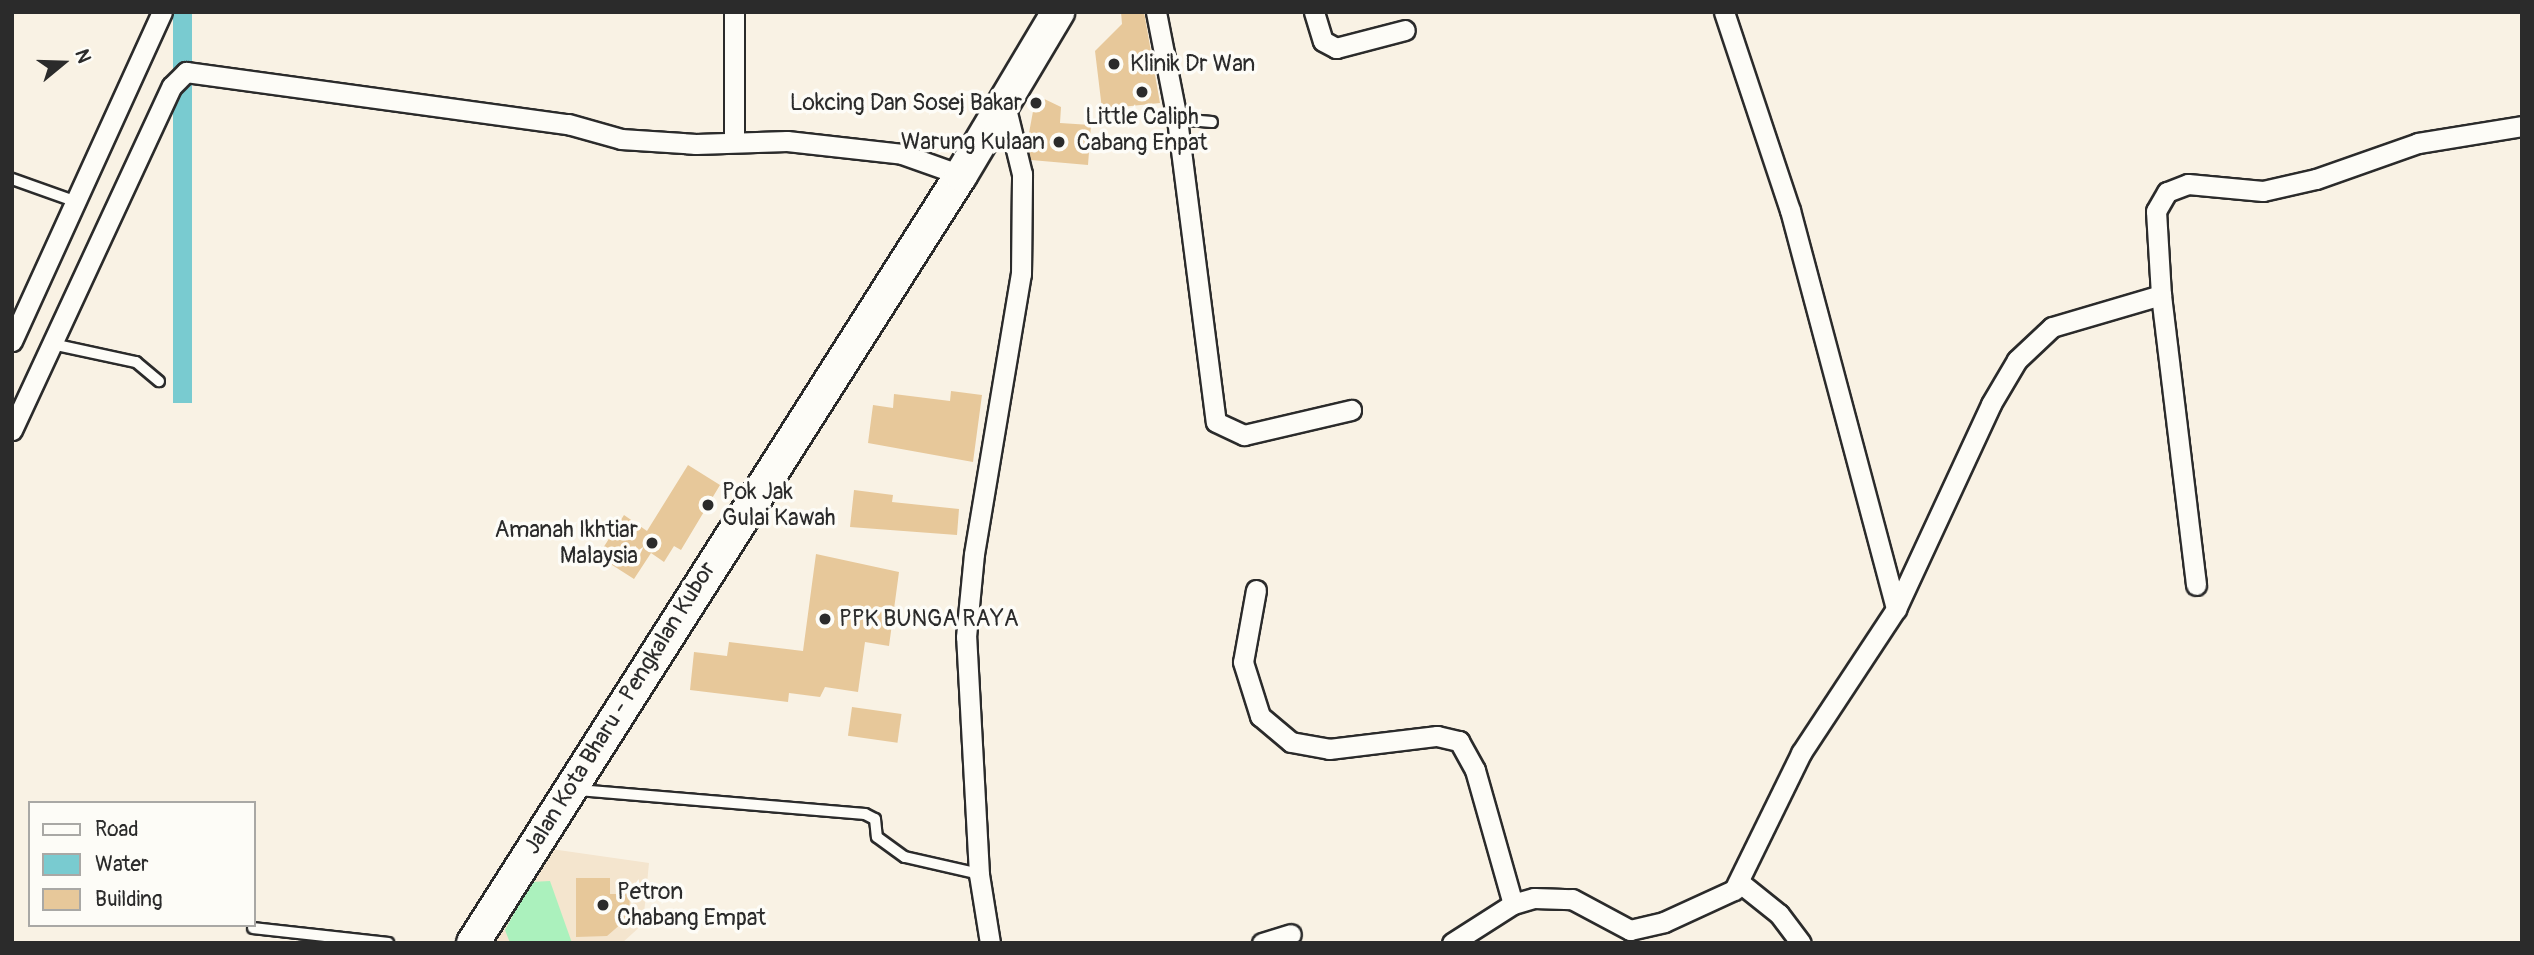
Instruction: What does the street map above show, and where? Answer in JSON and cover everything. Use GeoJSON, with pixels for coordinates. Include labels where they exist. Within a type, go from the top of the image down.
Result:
{"type":"FeatureCollection","features":[{"type":"Feature","properties":{"kind":"main road","name":"Jalan Kota Bharu - Pengkalan Kubor"},"geometry":{"type":"LineString","coordinates":[[472,943],[961,175],[1003,100],[1058,12]]}},
{"type":"Feature","properties":{"kind":"street"},"geometry":{"type":"LineString","coordinates":[[12,341],[78,202],[162,12]]}},
{"type":"Feature","properties":{"kind":"street"},"geometry":{"type":"LineString","coordinates":[[734,12],[734,141]]}},
{"type":"Feature","properties":{"kind":"street"},"geometry":{"type":"LineString","coordinates":[[1156,12],[1177,119],[1216,422],[1244,435],[1351,410]]}},
{"type":"Feature","properties":{"kind":"street"},"geometry":{"type":"LineString","coordinates":[[1314,12],[1323,41],[1336,48],[1405,30]]}},
{"type":"Feature","properties":{"kind":"street"},"geometry":{"type":"LineString","coordinates":[[1724,12],[1790,210],[1896,609]]}},
{"type":"Feature","properties":{"kind":"street"},"geometry":{"type":"LineString","coordinates":[[12,429],[172,86],[186,72],[568,124],[621,139],[787,141],[902,154],[961,175]]}},
{"type":"Feature","properties":{"kind":"street"},"geometry":{"type":"LineString","coordinates":[[990,943],[979,874],[966,637],[995,415],[1019,294],[1024,212],[1018,151],[1003,100]]}},
{"type":"Feature","properties":{"kind":"street"},"geometry":{"type":"LineString","coordinates":[[2196,585],[2171,346],[2161,295],[2156,211],[2174,187],[2263,191],[2316,179],[2418,144],[2522,126]]}},
{"type":"Feature","properties":{"kind":"street"},"geometry":{"type":"LineString","coordinates":[[1452,943],[1513,904],[1572,898],[1623,929],[1640,929],[1723,899],[1739,882],[1801,753],[1896,609],[1991,404],[2026,350],[2059,324],[2161,295]]}},
{"type":"Feature","properties":{"kind":"street"},"geometry":{"type":"LineString","coordinates":[[1256,590],[1243,662],[1260,716],[1291,742],[1329,749],[1437,736],[1459,741],[1475,770],[1513,904]]}},
{"type":"Feature","properties":{"kind":"street"},"geometry":{"type":"LineString","coordinates":[[1739,882],[1779,914],[1801,943]]}},
{"type":"Feature","properties":{"kind":"street"},"geometry":{"type":"LineString","coordinates":[[1262,943],[1291,934]]}},
{"type":"Feature","properties":{"kind":"lane"},"geometry":{"type":"LineString","coordinates":[[1177,119],[1212,122]]}},
{"type":"Feature","properties":{"kind":"lane"},"geometry":{"type":"LineString","coordinates":[[12,179],[78,202]]}},
{"type":"Feature","properties":{"kind":"lane"},"geometry":{"type":"LineString","coordinates":[[52,344],[136,362],[159,381]]}},
{"type":"Feature","properties":{"kind":"lane"},"geometry":{"type":"LineString","coordinates":[[570,790],[865,814],[875,819],[877,837],[905,857],[979,874]]}},
{"type":"Feature","properties":{"kind":"lane"},"geometry":{"type":"LineString","coordinates":[[253,928],[388,943]]}},
{"type":"Feature","properties":{"kind":"shaded area"},"geometry":{"type":"Polygon","coordinates":[[[551,849],[649,863],[643,924],[622,943],[493,943],[551,849]]]}},
{"type":"Feature","properties":{"kind":"green space"},"geometry":{"type":"Polygon","coordinates":[[[550,881],[572,943],[510,943],[505,930],[531,882],[550,881]]]}},
{"type":"Feature","properties":{"kind":"water"},"geometry":{"type":"Polygon","coordinates":[[[173,12],[192,12],[192,403],[173,403],[173,12]]]}},
{"type":"Feature","properties":{"kind":"building"},"geometry":{"type":"Polygon","coordinates":[[[1121,12],[1144,12],[1160,103],[1102,109],[1095,51],[1122,24],[1121,12]]]}},
{"type":"Feature","properties":{"kind":"building","name":"Warung Kulaan"},"geometry":{"type":"Polygon","coordinates":[[[1036,95],[1061,107],[1060,123],[1091,125],[1088,165],[1031,160],[1027,144],[1036,95]]]}},
{"type":"Feature","properties":{"kind":"building"},"geometry":{"type":"Polygon","coordinates":[[[951,391],[982,395],[973,462],[868,443],[873,405],[893,408],[894,394],[950,401],[951,391]]]}},
{"type":"Feature","properties":{"kind":"building"},"geometry":{"type":"Polygon","coordinates":[[[688,465],[720,485],[681,550],[674,546],[664,562],[651,553],[634,579],[598,556],[624,515],[647,531],[688,465]]]}},
{"type":"Feature","properties":{"kind":"building"},"geometry":{"type":"Polygon","coordinates":[[[854,490],[893,495],[892,502],[959,509],[957,535],[850,527],[854,490]]]}},
{"type":"Feature","properties":{"kind":"building"},"geometry":{"type":"Polygon","coordinates":[[[816,554],[899,572],[889,646],[865,642],[858,692],[825,687],[820,697],[789,693],[788,702],[690,690],[694,652],[727,656],[729,642],[803,651],[816,554]]]}},
{"type":"Feature","properties":{"kind":"building"},"geometry":{"type":"Polygon","coordinates":[[[852,707],[902,714],[897,743],[848,736],[852,707]]]}},
{"type":"Feature","properties":{"kind":"building","name":"Petron Chabang Empat"},"geometry":{"type":"Polygon","coordinates":[[[576,878],[610,878],[610,894],[630,894],[629,917],[607,936],[576,937],[576,878]]]}},
{"type":"Feature","properties":{"kind":"place","name":"Klinik Dr Wan"},"geometry":{"type":"Point","coordinates":[1114,64]}},
{"type":"Feature","properties":{"kind":"place","name":"Little Caliph Cabang Enpat"},"geometry":{"type":"Point","coordinates":[1142,92]}},
{"type":"Feature","properties":{"kind":"place","name":"Lokcing Dan Sosej Bakar"},"geometry":{"type":"Point","coordinates":[1036,103]}},
{"type":"Feature","properties":{"kind":"place","name":"Warung Kulaan"},"geometry":{"type":"Point","coordinates":[1059,142]}},
{"type":"Feature","properties":{"kind":"place","name":"Pok Jak Gulai Kawah"},"geometry":{"type":"Point","coordinates":[708,505]}},
{"type":"Feature","properties":{"kind":"place","name":"Amanah Ikhtiar Malaysia"},"geometry":{"type":"Point","coordinates":[652,543]}},
{"type":"Feature","properties":{"kind":"place","name":"PPK BUNGA RAYA"},"geometry":{"type":"Point","coordinates":[825,619]}},
{"type":"Feature","properties":{"kind":"place","name":"Petron Chabang Empat"},"geometry":{"type":"Point","coordinates":[603,905]}}]}
